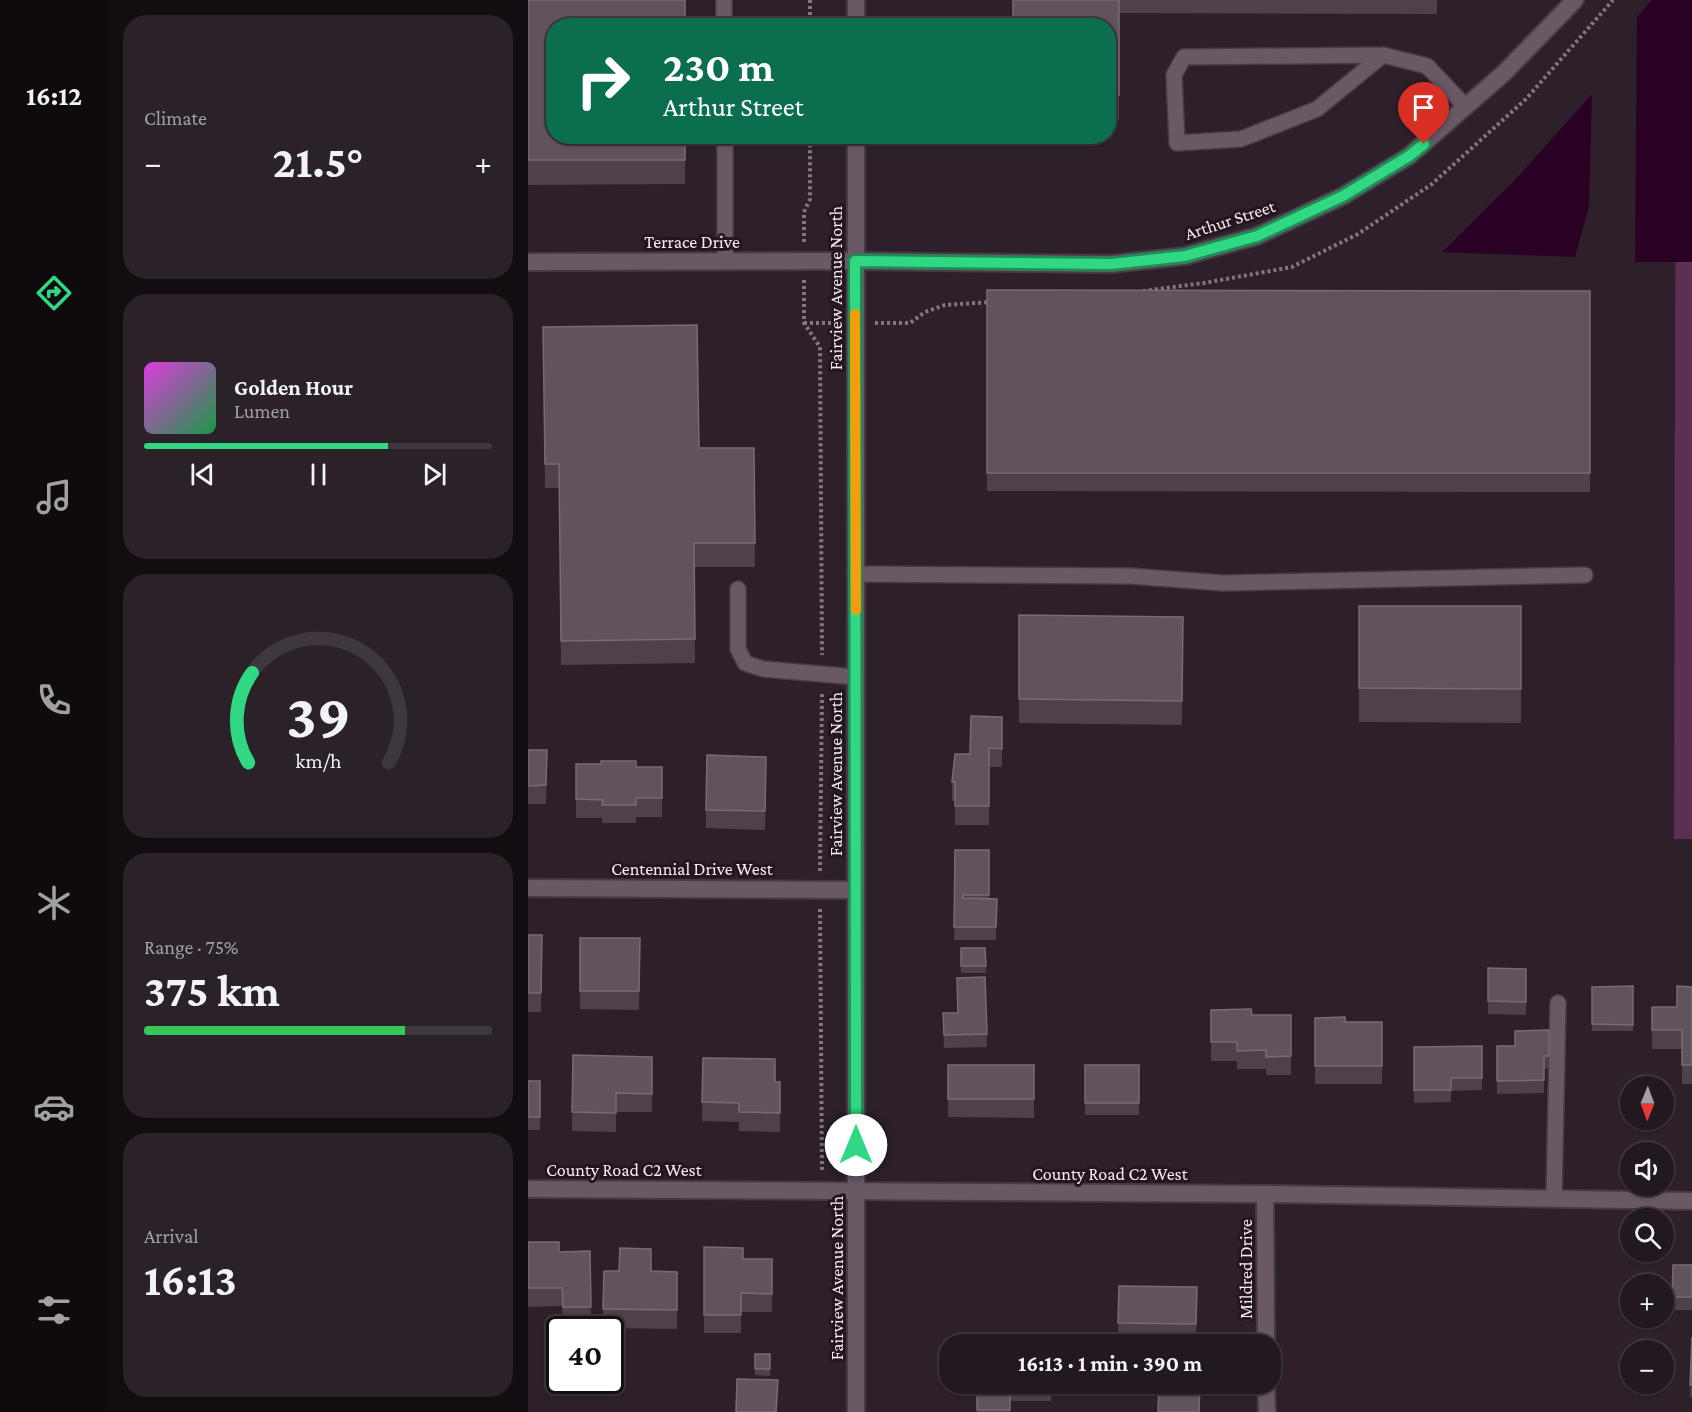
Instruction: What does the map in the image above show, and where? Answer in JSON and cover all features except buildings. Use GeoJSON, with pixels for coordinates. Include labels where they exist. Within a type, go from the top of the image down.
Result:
{"type":"FeatureCollection","features":[{"type":"Feature","properties":{"kind":"street"},"geometry":{"type":"LineString","coordinates":[[856,0],[856,18]]}},
{"type":"Feature","properties":{"kind":"street","name":"Arthur Street"},"geometry":{"type":"LineString","coordinates":[[855,261],[1111,264],[1185,256],[1257,236],[1343,196],[1409,156],[1504,73],[1575,0]]}},
{"type":"Feature","properties":{"kind":"street","name":"Fairview Avenue North"},"geometry":{"type":"LineString","coordinates":[[856,144],[856,1412]]}},
{"type":"Feature","properties":{"kind":"street","name":"Terrace Drive"},"geometry":{"type":"LineString","coordinates":[[528,262],[855,261]]}},
{"type":"Feature","properties":{"kind":"street","name":"Centennial Drive West"},"geometry":{"type":"LineString","coordinates":[[528,888],[856,890]]}},
{"type":"Feature","properties":{"kind":"street","name":"County Road C2 West"},"geometry":{"type":"LineString","coordinates":[[528,1189],[1265,1194],[1692,1201]]}},
{"type":"Feature","properties":{"kind":"street","name":"Mildred Drive"},"geometry":{"type":"LineString","coordinates":[[1265,1194],[1266,1334]]}},
{"type":"Feature","properties":{"kind":"street"},"geometry":{"type":"LineString","coordinates":[[1266,1394],[1267,1412]]}},
{"type":"Feature","properties":{"kind":"lane"},"geometry":{"type":"LineString","coordinates":[[724,0],[724,18]]}},
{"type":"Feature","properties":{"kind":"lane"},"geometry":{"type":"LineString","coordinates":[[1383,55],[1317,110],[1241,139],[1177,143],[1174,75],[1184,57],[1383,55],[1427,66],[1466,107]]}},
{"type":"Feature","properties":{"kind":"lane"},"geometry":{"type":"LineString","coordinates":[[725,144],[725,261]]}},
{"type":"Feature","properties":{"kind":"lane"},"geometry":{"type":"LineString","coordinates":[[855,574],[1130,576],[1224,583],[1585,575]]}},
{"type":"Feature","properties":{"kind":"lane"},"geometry":{"type":"LineString","coordinates":[[738,589],[738,649],[745,663],[763,669],[856,677]]}},
{"type":"Feature","properties":{"kind":"lane"},"geometry":{"type":"LineString","coordinates":[[1554,1199],[1558,1003]]}},
{"type":"Feature","properties":{"kind":"path"},"geometry":{"type":"LineString","coordinates":[[810,0],[810,18]]}},
{"type":"Feature","properties":{"kind":"path"},"geometry":{"type":"LineString","coordinates":[[804,212],[810,199],[810,144]]}},
{"type":"Feature","properties":{"kind":"path"},"geometry":{"type":"LineString","coordinates":[[804,323],[820,348],[822,674],[819,890],[822,1191]]}},
{"type":"Feature","properties":{"kind":"shaded area"},"geometry":{"type":"Polygon","coordinates":[[[1652,0],[1692,0],[1692,262],[1635,262],[1637,17],[1652,0]]]}},
{"type":"Feature","properties":{"kind":"shaded area"},"geometry":{"type":"Polygon","coordinates":[[[1692,0],[1692,839],[1674,839],[1676,3],[1692,0]]]}},
{"type":"Feature","properties":{"kind":"shaded area"},"geometry":{"type":"Polygon","coordinates":[[[1592,94],[1589,206],[1575,257],[1442,252],[1515,180],[1592,94]]]}},
{"type":"Feature","properties":{"kind":"slow traffic"},"geometry":{"type":"LineString","coordinates":[[855,314],[856,610]]}},
{"type":"Feature","properties":{"kind":"route"},"geometry":{"type":"LineString","coordinates":[[856,1145],[855,261],[1111,264],[1185,256],[1257,236],[1343,196],[1409,156],[1424,144]]}}]}
